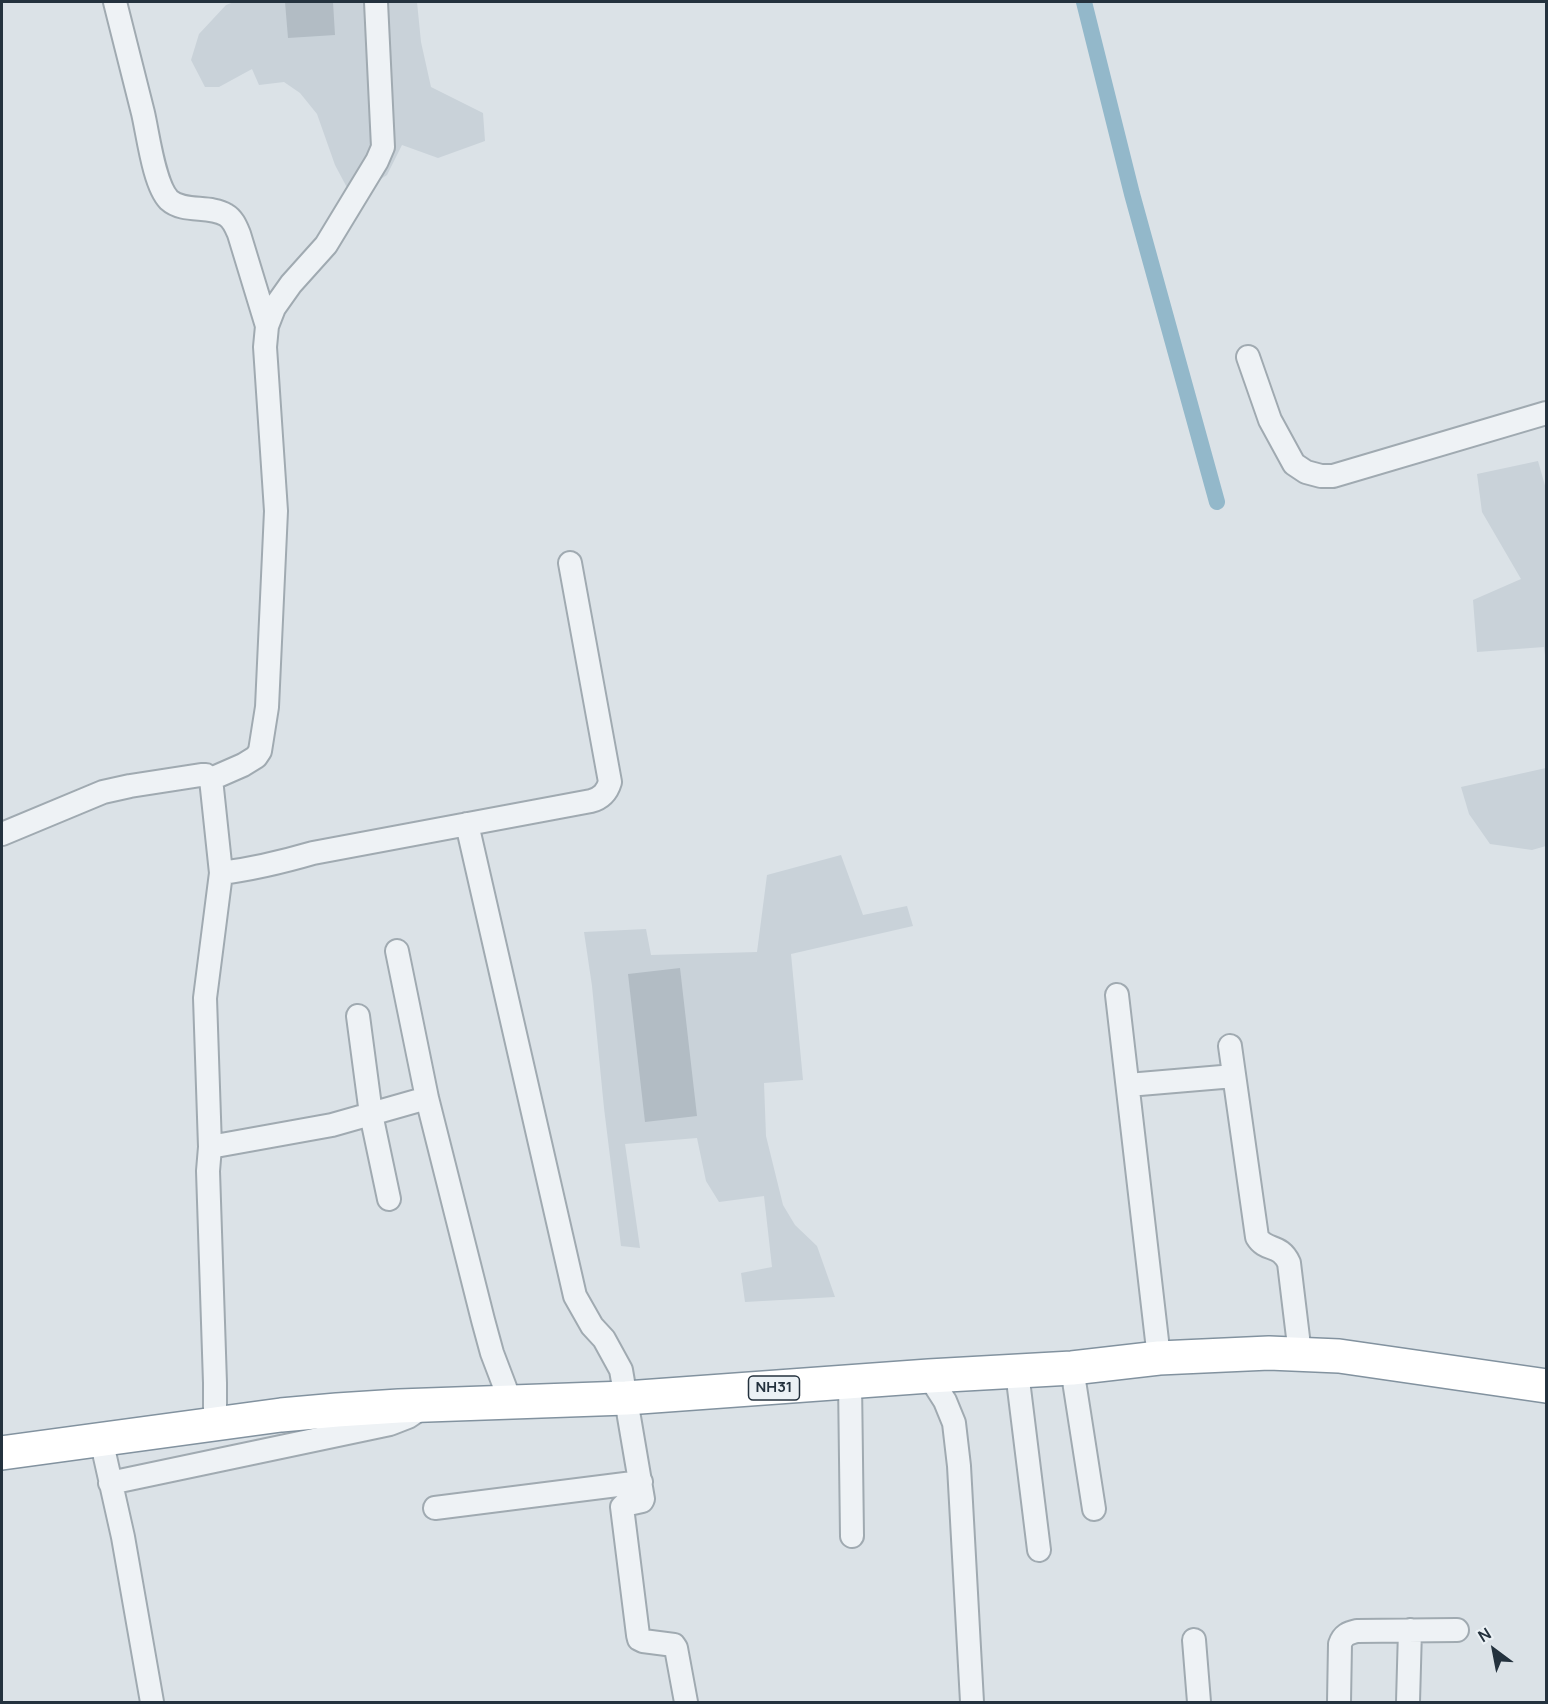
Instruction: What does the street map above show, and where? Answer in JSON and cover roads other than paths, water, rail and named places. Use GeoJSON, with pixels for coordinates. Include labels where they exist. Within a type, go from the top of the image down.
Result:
{"type":"FeatureCollection","features":[{"type":"Feature","properties":{"kind":"highway","name":"NH31"},"geometry":{"type":"LineString","coordinates":[[2,1453],[281,1415],[337,1410],[626,1398],[1072,1368],[1160,1358],[1269,1353],[1339,1356],[1546,1386]]}},
{"type":"Feature","properties":{"kind":"street"},"geometry":{"type":"LineString","coordinates":[[115,2],[158,180],[163,192],[171,201],[226,214],[232,220],[239,234],[267,326]]}},
{"type":"Feature","properties":{"kind":"street"},"geometry":{"type":"LineString","coordinates":[[211,778],[243,765],[256,757],[260,751],[267,707],[276,511],[265,347],[267,326],[274,308],[291,284],[326,245],[377,161],[383,147],[376,2]]}},
{"type":"Feature","properties":{"kind":"street"},"geometry":{"type":"LineString","coordinates":[[1248,357],[1270,420],[1294,464],[1306,472],[1321,476],[1333,476],[1546,414]]}},
{"type":"Feature","properties":{"kind":"street"},"geometry":{"type":"LineString","coordinates":[[221,873],[250,870],[313,853],[591,801],[603,795],[610,782],[570,563]]}},
{"type":"Feature","properties":{"kind":"street"},"geometry":{"type":"LineString","coordinates":[[2,834],[103,792],[201,775],[211,778]]}},
{"type":"Feature","properties":{"kind":"street"},"geometry":{"type":"LineString","coordinates":[[211,778],[221,873],[205,998],[215,1425]]}},
{"type":"Feature","properties":{"kind":"street"},"geometry":{"type":"LineString","coordinates":[[467,824],[575,1296],[592,1326],[604,1339],[621,1370],[641,1482],[642,1501],[622,1507],[638,1635],[643,1641],[674,1645],[686,1702]]}},
{"type":"Feature","properties":{"kind":"street"},"geometry":{"type":"LineString","coordinates":[[397,951],[427,1098],[492,1353],[511,1403]]}},
{"type":"Feature","properties":{"kind":"street"},"geometry":{"type":"LineString","coordinates":[[1117,994],[1160,1358]]}},
{"type":"Feature","properties":{"kind":"street"},"geometry":{"type":"LineString","coordinates":[[358,1016],[371,1114],[389,1199]]}},
{"type":"Feature","properties":{"kind":"street"},"geometry":{"type":"LineString","coordinates":[[1230,1046],[1257,1237],[1263,1245],[1282,1252],[1288,1263],[1300,1354]]}},
{"type":"Feature","properties":{"kind":"street"},"geometry":{"type":"LineString","coordinates":[[1128,1085],[1234,1076]]}},
{"type":"Feature","properties":{"kind":"street"},"geometry":{"type":"LineString","coordinates":[[210,1146],[332,1125],[427,1098]]}},
{"type":"Feature","properties":{"kind":"street"},"geometry":{"type":"LineString","coordinates":[[1072,1368],[1094,1509]]}},
{"type":"Feature","properties":{"kind":"street"},"geometry":{"type":"LineString","coordinates":[[1017,1372],[1039,1550]]}},
{"type":"Feature","properties":{"kind":"street"},"geometry":{"type":"LineString","coordinates":[[929,1376],[945,1401],[954,1423],[959,1466],[972,1702]]}},
{"type":"Feature","properties":{"kind":"street"},"geometry":{"type":"LineString","coordinates":[[850,1382],[852,1536]]}},
{"type":"Feature","properties":{"kind":"street"},"geometry":{"type":"LineString","coordinates":[[110,1483],[390,1424],[408,1417],[426,1405]]}},
{"type":"Feature","properties":{"kind":"street"},"geometry":{"type":"LineString","coordinates":[[101,1440],[123,1537],[152,1702]]}},
{"type":"Feature","properties":{"kind":"street"},"geometry":{"type":"LineString","coordinates":[[435,1508],[641,1482]]}},
{"type":"Feature","properties":{"kind":"street"},"geometry":{"type":"LineString","coordinates":[[1408,1702],[1410,1630]]}},
{"type":"Feature","properties":{"kind":"street"},"geometry":{"type":"LineString","coordinates":[[1339,1702],[1340,1644],[1347,1634],[1357,1631],[1457,1630]]}},
{"type":"Feature","properties":{"kind":"street"},"geometry":{"type":"LineString","coordinates":[[1194,1640],[1199,1702]]}},
{"type":"Feature","properties":{"kind":"waterway"},"geometry":{"type":"LineString","coordinates":[[1084,2],[1132,194],[1217,502]]}}]}
